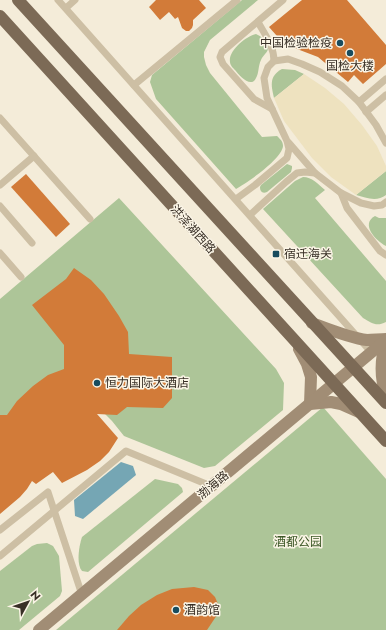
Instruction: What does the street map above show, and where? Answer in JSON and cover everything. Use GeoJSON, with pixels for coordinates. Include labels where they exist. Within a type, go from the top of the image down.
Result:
{"type":"FeatureCollection","features":[{"type":"Feature","properties":{"kind":"main road","name":"洪泽湖西路"},"geometry":{"type":"LineString","coordinates":[[18,0],[386,403]]}},
{"type":"Feature","properties":{"kind":"main road","name":"洪泽湖西路"},"geometry":{"type":"LineString","coordinates":[[0,16],[385,440]]}},
{"type":"Feature","properties":{"kind":"street"},"geometry":{"type":"LineString","coordinates":[[312,323],[336,332],[367,340],[386,340],[381,363],[383,386],[386,395]]}},
{"type":"Feature","properties":{"kind":"street"},"geometry":{"type":"LineString","coordinates":[[294,340],[307,364],[311,377],[310,404],[331,402],[341,404],[359,412]]}},
{"type":"Feature","properties":{"kind":"street","name":"渤海路"},"geometry":{"type":"LineString","coordinates":[[39,630],[386,340]]}},
{"type":"Feature","properties":{"kind":"lane"},"geometry":{"type":"LineString","coordinates":[[58,0],[372,352]]}},
{"type":"Feature","properties":{"kind":"lane"},"geometry":{"type":"LineString","coordinates":[[66,8],[75,0]]}},
{"type":"Feature","properties":{"kind":"lane"},"geometry":{"type":"LineString","coordinates":[[134,85],[237,0]]}},
{"type":"Feature","properties":{"kind":"lane"},"geometry":{"type":"LineString","coordinates":[[272,109],[254,99],[223,64],[220,57],[222,52],[283,0]]}},
{"type":"Feature","properties":{"kind":"lane"},"geometry":{"type":"LineString","coordinates":[[258,22],[271,45],[274,53],[274,61]]}},
{"type":"Feature","properties":{"kind":"lane"},"geometry":{"type":"LineString","coordinates":[[236,199],[256,185],[287,158],[289,149],[287,141],[267,98],[264,78],[268,67],[274,61],[288,59],[302,64],[320,72],[342,86],[359,102],[386,143]]}},
{"type":"Feature","properties":{"kind":"lane"},"geometry":{"type":"LineString","coordinates":[[359,102],[386,79]]}},
{"type":"Feature","properties":{"kind":"lane"},"geometry":{"type":"LineString","coordinates":[[366,112],[386,95]]}},
{"type":"Feature","properties":{"kind":"lane"},"geometry":{"type":"LineString","coordinates":[[0,118],[90,219]]}},
{"type":"Feature","properties":{"kind":"lane"},"geometry":{"type":"LineString","coordinates":[[287,141],[315,173],[340,193],[361,203],[374,206],[386,202]]}},
{"type":"Feature","properties":{"kind":"lane"},"geometry":{"type":"LineString","coordinates":[[0,185],[34,156]]}},
{"type":"Feature","properties":{"kind":"lane"},"geometry":{"type":"LineString","coordinates":[[250,214],[297,173],[315,173]]}},
{"type":"Feature","properties":{"kind":"lane"},"geometry":{"type":"LineString","coordinates":[[340,193],[347,208],[380,250],[386,255]]}},
{"type":"Feature","properties":{"kind":"lane"},"geometry":{"type":"LineString","coordinates":[[0,206],[32,243]]}},
{"type":"Feature","properties":{"kind":"lane"},"geometry":{"type":"LineString","coordinates":[[0,253],[21,277]]}},
{"type":"Feature","properties":{"kind":"lane"},"geometry":{"type":"LineString","coordinates":[[0,556],[126,451],[212,486]]}},
{"type":"Feature","properties":{"kind":"lane"},"geometry":{"type":"LineString","coordinates":[[0,530],[48,492],[82,595]]}},
{"type":"Feature","properties":{"kind":"green space"},"geometry":{"type":"Polygon","coordinates":[[[242,0],[258,0],[210,40],[204,52],[206,65],[210,73],[262,137],[277,136],[282,141],[283,146],[271,164],[248,182],[236,189],[156,99],[150,82],[152,75],[242,0]]]}},
{"type":"Feature","properties":{"kind":"green space"},"geometry":{"type":"Polygon","coordinates":[[[256,34],[262,37],[268,49],[260,62],[256,78],[254,81],[248,82],[242,78],[230,63],[230,58],[238,45],[247,38],[256,34]]]}},
{"type":"Feature","properties":{"kind":"green space"},"geometry":{"type":"Polygon","coordinates":[[[282,69],[295,70],[304,74],[274,98],[272,81],[275,75],[282,69]]]}},
{"type":"Feature","properties":{"kind":"green space"},"geometry":{"type":"Polygon","coordinates":[[[287,164],[292,166],[291,172],[267,192],[262,192],[260,188],[261,185],[287,164]]]}},
{"type":"Feature","properties":{"kind":"green space"},"geometry":{"type":"Polygon","coordinates":[[[386,171],[386,195],[375,199],[356,195],[386,171]]]}},
{"type":"Feature","properties":{"kind":"green space"},"geometry":{"type":"Polygon","coordinates":[[[303,177],[312,180],[325,190],[315,198],[386,281],[386,322],[377,324],[363,318],[263,209],[295,181],[303,177]]]}},
{"type":"Feature","properties":{"kind":"green space"},"geometry":{"type":"Polygon","coordinates":[[[119,198],[276,369],[284,383],[283,410],[215,466],[204,468],[124,436],[112,421],[82,391],[0,423],[0,299],[119,198]]]}},
{"type":"Feature","properties":{"kind":"green space"},"geometry":{"type":"Polygon","coordinates":[[[375,216],[379,218],[386,218],[386,246],[374,236],[369,228],[371,219],[375,216]]]}},
{"type":"Feature","properties":{"kind":"green space","name":"酒都公园"},"geometry":{"type":"Polygon","coordinates":[[[323,407],[386,479],[386,630],[56,630],[323,407]]]}},
{"type":"Feature","properties":{"kind":"green space"},"geometry":{"type":"Polygon","coordinates":[[[155,479],[178,484],[182,488],[183,492],[88,572],[82,571],[79,564],[79,550],[82,537],[155,479]]]}},
{"type":"Feature","properties":{"kind":"green space"},"geometry":{"type":"Polygon","coordinates":[[[47,543],[53,546],[59,556],[62,591],[60,596],[19,630],[0,630],[0,571],[32,546],[47,543]]]}},
{"type":"Feature","properties":{"kind":"shaded area"},"geometry":{"type":"Polygon","coordinates":[[[304,74],[325,88],[344,104],[377,146],[386,166],[386,171],[356,195],[331,177],[312,158],[284,121],[274,98],[304,74]]]}},
{"type":"Feature","properties":{"kind":"water"},"geometry":{"type":"Polygon","coordinates":[[[121,462],[133,466],[136,475],[83,519],[75,516],[74,500],[121,462]]]}},
{"type":"Feature","properties":{"kind":"building"},"geometry":{"type":"Polygon","coordinates":[[[156,0],[199,0],[206,8],[193,20],[192,28],[189,31],[186,31],[182,28],[178,17],[175,19],[169,12],[160,20],[149,7],[156,0]]]}},
{"type":"Feature","properties":{"kind":"building"},"geometry":{"type":"Polygon","coordinates":[[[302,0],[347,0],[386,45],[386,64],[363,84],[354,75],[348,82],[318,57],[284,44],[269,27],[302,0]]]}},
{"type":"Feature","properties":{"kind":"building"},"geometry":{"type":"Polygon","coordinates":[[[26,174],[70,224],[56,237],[11,187],[26,174]]]}},
{"type":"Feature","properties":{"kind":"building"},"geometry":{"type":"Polygon","coordinates":[[[74,268],[91,280],[104,294],[119,316],[128,332],[129,354],[172,357],[172,398],[163,408],[127,407],[117,415],[97,414],[118,438],[109,452],[100,461],[87,470],[62,483],[53,472],[36,484],[32,481],[20,497],[0,514],[0,415],[7,415],[17,401],[33,386],[48,375],[64,369],[64,345],[32,305],[66,279],[74,268]]]}},
{"type":"Feature","properties":{"kind":"building","name":"酒韵馆"},"geometry":{"type":"Polygon","coordinates":[[[194,587],[208,590],[215,597],[218,604],[217,615],[207,630],[117,630],[141,605],[157,595],[172,589],[194,587]]]}},
{"type":"Feature","properties":{"kind":"place","name":"中国检验检疫"},"geometry":{"type":"Point","coordinates":[340,43]}},
{"type":"Feature","properties":{"kind":"place","name":"国检大楼"},"geometry":{"type":"Point","coordinates":[350,53]}},
{"type":"Feature","properties":{"kind":"place","name":"宿迁海关"},"geometry":{"type":"Point","coordinates":[276,254]}},
{"type":"Feature","properties":{"kind":"place","name":"恒力国际大酒店"},"geometry":{"type":"Point","coordinates":[97,383]}},
{"type":"Feature","properties":{"kind":"place","name":"酒韵馆"},"geometry":{"type":"Point","coordinates":[176,610]}}]}
